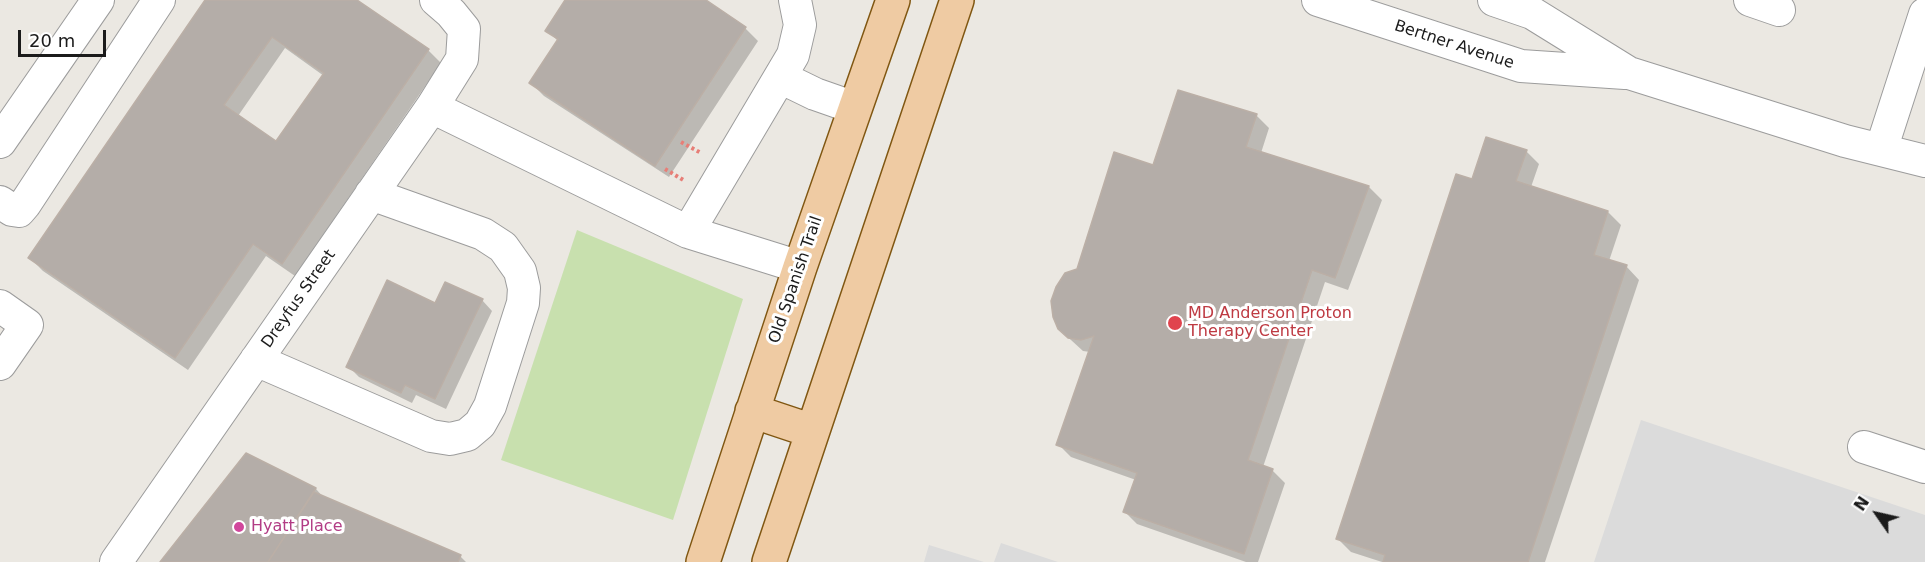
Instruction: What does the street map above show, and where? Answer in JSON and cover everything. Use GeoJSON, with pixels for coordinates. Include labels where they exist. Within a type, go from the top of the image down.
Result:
{"type":"FeatureCollection","features":[{"type":"Feature","properties":{"kind":"main road","name":"Old Spanish Trail"},"geometry":{"type":"LineString","coordinates":[[704,562],[800,267],[892,0]]}},
{"type":"Feature","properties":{"kind":"main road"},"geometry":{"type":"LineString","coordinates":[[770,562],[812,430],[957,0]]}},
{"type":"Feature","properties":{"kind":"main road"},"geometry":{"type":"LineString","coordinates":[[752,411],[812,430]]}},
{"type":"Feature","properties":{"kind":"street"},"geometry":{"type":"LineString","coordinates":[[0,142],[98,0]]}},
{"type":"Feature","properties":{"kind":"street"},"geometry":{"type":"LineString","coordinates":[[0,202],[12,210],[19,211],[25,204],[159,0]]}},
{"type":"Feature","properties":{"kind":"street","name":"Dreyfus Street"},"geometry":{"type":"LineString","coordinates":[[116,562],[432,107],[462,58],[464,30],[451,13],[436,0]]}},
{"type":"Feature","properties":{"kind":"street"},"geometry":{"type":"LineString","coordinates":[[688,232],[793,55],[800,25],[795,0]]}},
{"type":"Feature","properties":{"kind":"street","name":"Bertner Avenue"},"geometry":{"type":"LineString","coordinates":[[1318,0],[1521,66],[1629,73],[1845,141],[1925,161]]}},
{"type":"Feature","properties":{"kind":"street","name":"Bertner Avenue"},"geometry":{"type":"LineString","coordinates":[[1494,0],[1532,14],[1629,73]]}},
{"type":"Feature","properties":{"kind":"street"},"geometry":{"type":"LineString","coordinates":[[1750,0],[1779,10]]}},
{"type":"Feature","properties":{"kind":"street"},"geometry":{"type":"LineString","coordinates":[[1881,150],[1924,22]]}},
{"type":"Feature","properties":{"kind":"street"},"geometry":{"type":"LineString","coordinates":[[780,77],[815,94],[855,108]]}},
{"type":"Feature","properties":{"kind":"street"},"geometry":{"type":"LineString","coordinates":[[432,107],[688,232],[800,267]]}},
{"type":"Feature","properties":{"kind":"street"},"geometry":{"type":"LineString","coordinates":[[256,360],[431,436],[450,439],[467,435],[480,424],[490,406],[523,303],[524,288],[520,271],[504,247],[483,234],[371,194]]}},
{"type":"Feature","properties":{"kind":"street"},"geometry":{"type":"LineString","coordinates":[[0,306],[27,325],[0,364]]}},
{"type":"Feature","properties":{"kind":"street"},"geometry":{"type":"LineString","coordinates":[[1864,447],[1925,467]]}},
{"type":"Feature","properties":{"kind":"green space"},"geometry":{"type":"Polygon","coordinates":[[[577,230],[743,299],[673,520],[501,460],[577,230]]]}},
{"type":"Feature","properties":{"kind":"shaded area"},"geometry":{"type":"Polygon","coordinates":[[[1641,420],[1925,515],[1925,562],[1594,562],[1641,420]]]}},
{"type":"Feature","properties":{"kind":"shaded area"},"geometry":{"type":"Polygon","coordinates":[[[1001,543],[1058,562],[994,562],[1001,543]]]}},
{"type":"Feature","properties":{"kind":"shaded area"},"geometry":{"type":"Polygon","coordinates":[[[929,545],[984,562],[924,562],[929,545]]]}},
{"type":"Feature","properties":{"kind":"building"},"geometry":{"type":"Polygon","coordinates":[[[205,0],[357,0],[429,49],[282,264],[253,244],[175,358],[28,258],[205,0]],[[272,37],[224,105],[276,141],[324,73],[272,37]]]}},
{"type":"Feature","properties":{"kind":"building"},"geometry":{"type":"Polygon","coordinates":[[[565,0],[706,0],[746,27],[655,166],[529,83],[558,39],[545,31],[565,0]]]}},
{"type":"Feature","properties":{"kind":"building","name":"MD Anderson Proton Therapy Center"},"geometry":{"type":"Polygon","coordinates":[[[1178,90],[1257,114],[1246,147],[1369,186],[1335,278],[1312,270],[1248,460],[1273,469],[1244,554],[1123,512],[1137,473],[1056,445],[1094,336],[1081,340],[1068,338],[1058,329],[1053,317],[1051,301],[1065,273],[1077,269],[1114,152],[1153,165],[1178,90]]]}},
{"type":"Feature","properties":{"kind":"building"},"geometry":{"type":"Polygon","coordinates":[[[1486,137],[1527,150],[1516,181],[1608,211],[1594,255],[1627,265],[1528,562],[1383,562],[1385,555],[1336,539],[1456,174],[1472,179],[1486,137]]]}},
{"type":"Feature","properties":{"kind":"building"},"geometry":{"type":"Polygon","coordinates":[[[387,280],[435,303],[445,282],[483,299],[435,399],[405,385],[401,393],[346,367],[387,280]]]}},
{"type":"Feature","properties":{"kind":"building","name":"Hyatt Place"},"geometry":{"type":"Polygon","coordinates":[[[246,453],[316,488],[268,562],[160,562],[246,453]]]}},
{"type":"Feature","properties":{"kind":"building"},"geometry":{"type":"Polygon","coordinates":[[[314,492],[461,555],[458,562],[268,562],[314,492]]]}},
{"type":"Feature","properties":{"kind":"place","name":"MD Anderson Proton Therapy Center"},"geometry":{"type":"Point","coordinates":[1175,323]}},
{"type":"Feature","properties":{"kind":"place","name":"Hyatt Place"},"geometry":{"type":"Point","coordinates":[239,527]}}]}
